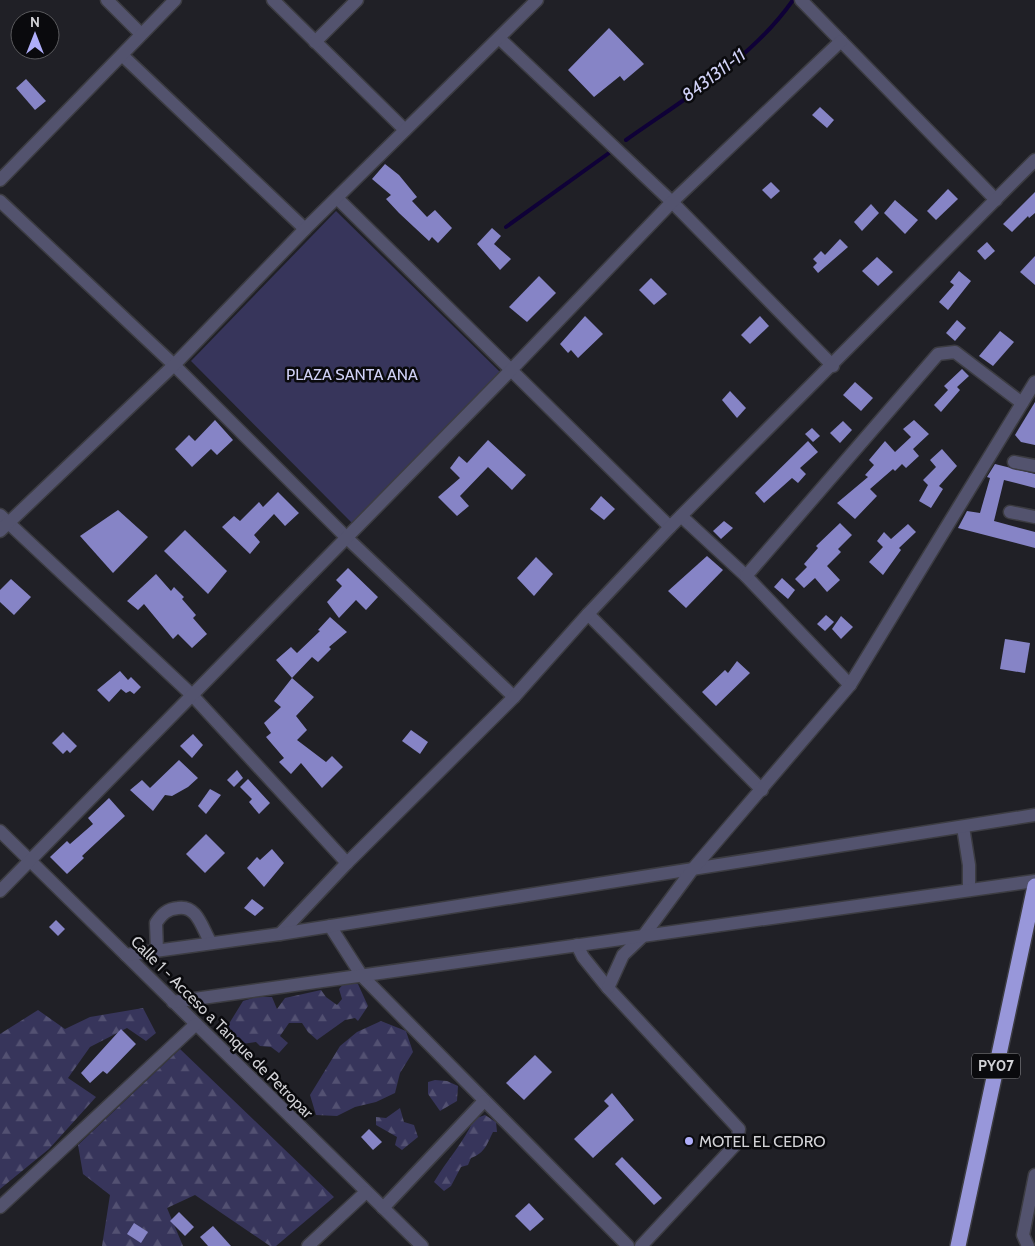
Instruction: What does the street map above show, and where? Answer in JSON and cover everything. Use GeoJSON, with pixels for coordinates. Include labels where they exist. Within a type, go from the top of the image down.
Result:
{"type":"FeatureCollection","features":[{"type":"Feature","properties":{"kind":"highway","name":"PY07"},"geometry":{"type":"LineString","coordinates":[[958,1246],[1035,886]]}},
{"type":"Feature","properties":{"kind":"street"},"geometry":{"type":"LineString","coordinates":[[107,0],[141,34]]}},
{"type":"Feature","properties":{"kind":"street"},"geometry":{"type":"LineString","coordinates":[[0,180],[175,0]]}},
{"type":"Feature","properties":{"kind":"street"},"geometry":{"type":"LineString","coordinates":[[273,0],[405,130]]}},
{"type":"Feature","properties":{"kind":"street"},"geometry":{"type":"LineString","coordinates":[[315,42],[357,0]]}},
{"type":"Feature","properties":{"kind":"street"},"geometry":{"type":"LineString","coordinates":[[347,863],[192,694],[2,523],[174,365],[305,229],[537,0]]}},
{"type":"Feature","properties":{"kind":"street"},"geometry":{"type":"LineString","coordinates":[[801,0],[996,200]]}},
{"type":"Feature","properties":{"kind":"street"},"geometry":{"type":"LineString","coordinates":[[499,38],[672,202],[833,366]]}},
{"type":"Feature","properties":{"kind":"street"},"geometry":{"type":"LineString","coordinates":[[0,891],[510,372],[672,202],[840,40]]}},
{"type":"Feature","properties":{"kind":"street"},"geometry":{"type":"LineString","coordinates":[[122,54],[305,229]]}},
{"type":"Feature","properties":{"kind":"street"},"geometry":{"type":"LineString","coordinates":[[280,934],[347,863],[514,697],[588,614],[670,527],[833,366],[1035,160]]}},
{"type":"Feature","properties":{"kind":"street"},"geometry":{"type":"LineString","coordinates":[[336,198],[510,372],[670,527]]}},
{"type":"Feature","properties":{"kind":"street"},"geometry":{"type":"LineString","coordinates":[[0,201],[174,365],[347,538],[514,697]]}},
{"type":"Feature","properties":{"kind":"street"},"geometry":{"type":"LineString","coordinates":[[746,576],[938,354],[955,352],[1022,404]]}},
{"type":"Feature","properties":{"kind":"street"},"geometry":{"type":"LineString","coordinates":[[608,988],[623,955],[644,935],[692,870],[850,685],[1035,382]]}},
{"type":"Feature","properties":{"kind":"street"},"geometry":{"type":"LineString","coordinates":[[1014,462],[1035,466]]}},
{"type":"Feature","properties":{"kind":"street"},"geometry":{"type":"LineString","coordinates":[[1010,512],[1035,517]]}},
{"type":"Feature","properties":{"kind":"street"},"geometry":{"type":"LineString","coordinates":[[681,516],[746,576],[850,685]]}},
{"type":"Feature","properties":{"kind":"street"},"geometry":{"type":"LineString","coordinates":[[588,614],[762,790]]}},
{"type":"Feature","properties":{"kind":"street"},"geometry":{"type":"LineString","coordinates":[[126,955],[280,934],[1035,815]]}},
{"type":"Feature","properties":{"kind":"street"},"geometry":{"type":"LineString","coordinates":[[963,827],[969,865],[969,890]]}},
{"type":"Feature","properties":{"kind":"street","name":"Calle 1 - Acceso a Tanque de Petropar"},"geometry":{"type":"LineString","coordinates":[[0,831],[422,1246]]}},
{"type":"Feature","properties":{"kind":"street"},"geometry":{"type":"LineString","coordinates":[[173,1002],[1035,881]]}},
{"type":"Feature","properties":{"kind":"street"},"geometry":{"type":"LineString","coordinates":[[157,950],[156,923],[166,911],[179,908],[190,909],[196,914],[211,943]]}},
{"type":"Feature","properties":{"kind":"street"},"geometry":{"type":"LineString","coordinates":[[330,926],[362,976],[628,1246]]}},
{"type":"Feature","properties":{"kind":"street"},"geometry":{"type":"LineString","coordinates":[[577,945],[583,956],[608,988],[739,1129],[738,1143],[641,1246]]}},
{"type":"Feature","properties":{"kind":"street"},"geometry":{"type":"LineString","coordinates":[[0,1207],[196,1024]]}},
{"type":"Feature","properties":{"kind":"street"},"geometry":{"type":"LineString","coordinates":[[383,1208],[484,1101]]}},
{"type":"Feature","properties":{"kind":"street"},"geometry":{"type":"LineString","coordinates":[[1028,1246],[1023,1235],[1035,1175]]}},
{"type":"Feature","properties":{"kind":"street"},"geometry":{"type":"LineString","coordinates":[[308,1246],[366,1192]]}},
{"type":"Feature","properties":{"kind":"green space","name":"PLAZA SANTA ANA"},"geometry":{"type":"Polygon","coordinates":[[[336,211],[500,372],[353,524],[191,361],[336,211]]]}},
{"type":"Feature","properties":{"kind":"green space"},"geometry":{"type":"Polygon","coordinates":[[[345,982],[358,984],[368,1006],[358,1021],[355,1018],[345,1020],[317,1040],[302,1023],[289,1023],[280,1036],[288,1043],[279,1053],[271,1047],[260,1046],[256,1042],[242,1044],[227,1027],[243,1001],[256,997],[272,997],[277,1009],[285,998],[321,990],[326,997],[337,1005],[342,999],[339,989],[345,982]]]}},
{"type":"Feature","properties":{"kind":"green space"},"geometry":{"type":"Polygon","coordinates":[[[143,1008],[156,1033],[146,1041],[127,1028],[90,1047],[68,1078],[96,1097],[49,1149],[0,1189],[0,1034],[38,1010],[65,1029],[90,1017],[143,1008]]]}},
{"type":"Feature","properties":{"kind":"green space"},"geometry":{"type":"Polygon","coordinates":[[[381,1021],[406,1031],[413,1052],[400,1073],[395,1093],[376,1102],[355,1107],[337,1116],[316,1115],[310,1095],[340,1046],[357,1032],[381,1021]]]}},
{"type":"Feature","properties":{"kind":"green space"},"geometry":{"type":"Polygon","coordinates":[[[180,1049],[334,1197],[276,1246],[270,1246],[195,1195],[167,1208],[183,1246],[102,1246],[110,1195],[83,1174],[78,1145],[180,1049]]]}},
{"type":"Feature","properties":{"kind":"green space"},"geometry":{"type":"Polygon","coordinates":[[[435,1080],[447,1081],[458,1086],[457,1101],[440,1111],[428,1094],[428,1082],[435,1080]]]}},
{"type":"Feature","properties":{"kind":"green space"},"geometry":{"type":"Polygon","coordinates":[[[400,1108],[404,1122],[414,1125],[418,1137],[402,1150],[395,1145],[397,1137],[376,1125],[376,1117],[386,1118],[400,1108]]]}},
{"type":"Feature","properties":{"kind":"green space"},"geometry":{"type":"Polygon","coordinates":[[[485,1115],[496,1122],[497,1132],[493,1132],[480,1154],[471,1158],[468,1165],[461,1167],[451,1186],[444,1191],[434,1182],[474,1119],[485,1115]]]}},
{"type":"Feature","properties":{"kind":"building"},"geometry":{"type":"Polygon","coordinates":[[[609,28],[644,64],[624,81],[620,76],[594,97],[568,70],[609,28]]]}},
{"type":"Feature","properties":{"kind":"building"},"geometry":{"type":"Polygon","coordinates":[[[26,79],[46,101],[35,110],[16,88],[26,79]]]}},
{"type":"Feature","properties":{"kind":"building"},"geometry":{"type":"Polygon","coordinates":[[[820,107],[834,120],[827,128],[812,115],[820,107]]]}},
{"type":"Feature","properties":{"kind":"building"},"geometry":{"type":"Polygon","coordinates":[[[385,164],[399,175],[417,197],[412,201],[427,217],[435,210],[452,228],[438,243],[432,237],[429,241],[399,213],[386,199],[391,195],[372,179],[385,164]]]}},
{"type":"Feature","properties":{"kind":"building"},"geometry":{"type":"Polygon","coordinates":[[[771,182],[780,191],[771,199],[762,190],[771,182]]]}},
{"type":"Feature","properties":{"kind":"building"},"geometry":{"type":"Polygon","coordinates":[[[948,189],[958,199],[936,220],[927,211],[948,189]]]}},
{"type":"Feature","properties":{"kind":"building"},"geometry":{"type":"Polygon","coordinates":[[[1035,192],[1035,213],[1029,218],[1028,216],[1012,232],[1003,224],[1035,192]]]}},
{"type":"Feature","properties":{"kind":"building"},"geometry":{"type":"Polygon","coordinates":[[[895,200],[918,220],[905,234],[884,213],[895,200]]]}},
{"type":"Feature","properties":{"kind":"building"},"geometry":{"type":"Polygon","coordinates":[[[871,204],[879,213],[862,231],[854,222],[871,204]]]}},
{"type":"Feature","properties":{"kind":"building"},"geometry":{"type":"Polygon","coordinates":[[[492,228],[501,236],[494,244],[511,259],[500,270],[477,244],[492,228]]]}},
{"type":"Feature","properties":{"kind":"building"},"geometry":{"type":"Polygon","coordinates":[[[840,239],[848,247],[818,273],[813,267],[817,263],[813,259],[821,251],[825,255],[840,239]]]}},
{"type":"Feature","properties":{"kind":"building"},"geometry":{"type":"Polygon","coordinates":[[[987,242],[995,251],[985,260],[977,251],[987,242]]]}},
{"type":"Feature","properties":{"kind":"building"},"geometry":{"type":"Polygon","coordinates":[[[1035,256],[1035,285],[1020,272],[1035,256]]]}},
{"type":"Feature","properties":{"kind":"building"},"geometry":{"type":"Polygon","coordinates":[[[877,257],[893,272],[878,286],[862,271],[877,257]]]}},
{"type":"Feature","properties":{"kind":"building"},"geometry":{"type":"Polygon","coordinates":[[[959,271],[971,281],[948,310],[939,302],[954,285],[950,282],[959,271]]]}},
{"type":"Feature","properties":{"kind":"building"},"geometry":{"type":"Polygon","coordinates":[[[539,276],[556,293],[527,322],[509,307],[539,276]]]}},
{"type":"Feature","properties":{"kind":"building"},"geometry":{"type":"Polygon","coordinates":[[[651,278],[667,294],[654,305],[639,290],[651,278]]]}},
{"type":"Feature","properties":{"kind":"building"},"geometry":{"type":"Polygon","coordinates":[[[585,316],[603,334],[578,358],[571,350],[568,353],[560,344],[585,316]]]}},
{"type":"Feature","properties":{"kind":"building"},"geometry":{"type":"Polygon","coordinates":[[[760,316],[769,326],[750,344],[741,335],[760,316]]]}},
{"type":"Feature","properties":{"kind":"building"},"geometry":{"type":"Polygon","coordinates":[[[957,320],[966,328],[955,341],[946,333],[957,320]]]}},
{"type":"Feature","properties":{"kind":"building"},"geometry":{"type":"Polygon","coordinates":[[[1000,331],[1014,342],[993,366],[979,356],[1000,331]]]}},
{"type":"Feature","properties":{"kind":"building"},"geometry":{"type":"Polygon","coordinates":[[[962,369],[969,376],[957,387],[960,390],[941,412],[934,405],[948,390],[944,386],[962,369]]]}},
{"type":"Feature","properties":{"kind":"building"},"geometry":{"type":"Polygon","coordinates":[[[855,382],[873,398],[861,411],[843,395],[855,382]]]}},
{"type":"Feature","properties":{"kind":"building"},"geometry":{"type":"Polygon","coordinates":[[[730,391],[746,408],[737,418],[722,400],[730,391]]]}},
{"type":"Feature","properties":{"kind":"building"},"geometry":{"type":"Polygon","coordinates":[[[1035,402],[1035,445],[1021,442],[1015,435],[1035,402]]]}},
{"type":"Feature","properties":{"kind":"building"},"geometry":{"type":"Polygon","coordinates":[[[215,420],[233,440],[217,455],[211,449],[192,467],[175,449],[189,435],[195,441],[215,420]]]}},
{"type":"Feature","properties":{"kind":"building"},"geometry":{"type":"Polygon","coordinates":[[[914,420],[929,434],[913,449],[919,456],[906,468],[902,464],[895,471],[893,469],[870,489],[877,496],[855,519],[837,503],[868,477],[865,475],[874,465],[869,460],[885,441],[895,452],[911,437],[903,429],[914,420]]]}},
{"type":"Feature","properties":{"kind":"building"},"geometry":{"type":"Polygon","coordinates":[[[843,421],[852,430],[840,443],[830,433],[843,421]]]}},
{"type":"Feature","properties":{"kind":"building"},"geometry":{"type":"Polygon","coordinates":[[[812,428],[820,436],[813,442],[805,434],[812,428]]]}},
{"type":"Feature","properties":{"kind":"building"},"geometry":{"type":"Polygon","coordinates":[[[488,440],[526,475],[512,490],[488,467],[460,496],[469,506],[457,516],[438,497],[460,478],[450,468],[459,456],[467,463],[488,440]]]}},
{"type":"Feature","properties":{"kind":"building"},"geometry":{"type":"Polygon","coordinates":[[[808,441],[818,452],[800,468],[806,474],[798,483],[792,478],[764,503],[755,493],[808,441]]]}},
{"type":"Feature","properties":{"kind":"building"},"geometry":{"type":"Polygon","coordinates":[[[942,449],[957,466],[939,486],[943,489],[931,508],[919,501],[928,485],[923,480],[936,467],[930,460],[942,449]]]}},
{"type":"Feature","properties":{"kind":"building"},"geometry":{"type":"Polygon","coordinates":[[[995,464],[1035,474],[1035,488],[1004,480],[994,521],[1035,532],[1035,548],[958,528],[967,511],[980,513],[990,478],[987,477],[995,464]]]}},
{"type":"Feature","properties":{"kind":"building"},"geometry":{"type":"Polygon","coordinates":[[[278,492],[299,513],[285,526],[274,514],[254,535],[260,542],[250,554],[222,527],[234,516],[240,521],[259,502],[263,507],[278,492]]]}},
{"type":"Feature","properties":{"kind":"building"},"geometry":{"type":"Polygon","coordinates":[[[601,496],[615,509],[604,520],[590,509],[601,496]]]}},
{"type":"Feature","properties":{"kind":"building"},"geometry":{"type":"Polygon","coordinates":[[[118,510],[148,537],[113,573],[80,536],[118,510]]]}},
{"type":"Feature","properties":{"kind":"building"},"geometry":{"type":"Polygon","coordinates":[[[724,521],[733,528],[721,539],[713,531],[724,521]]]}},
{"type":"Feature","properties":{"kind":"building"},"geometry":{"type":"Polygon","coordinates":[[[840,523],[852,535],[838,549],[841,552],[827,566],[840,580],[827,592],[815,578],[804,588],[795,579],[807,567],[804,564],[818,548],[816,546],[840,523]]]}},
{"type":"Feature","properties":{"kind":"building"},"geometry":{"type":"Polygon","coordinates":[[[908,524],[916,532],[899,548],[901,550],[883,575],[869,562],[883,547],[877,541],[884,532],[891,539],[908,524]]]}},
{"type":"Feature","properties":{"kind":"building"},"geometry":{"type":"Polygon","coordinates":[[[185,530],[227,571],[208,594],[164,551],[185,530]]]}},
{"type":"Feature","properties":{"kind":"building"},"geometry":{"type":"Polygon","coordinates":[[[707,556],[723,570],[686,608],[668,591],[707,556]]]}},
{"type":"Feature","properties":{"kind":"building"},"geometry":{"type":"Polygon","coordinates":[[[536,557],[553,574],[534,596],[517,578],[536,557]]]}},
{"type":"Feature","properties":{"kind":"building"},"geometry":{"type":"Polygon","coordinates":[[[348,568],[378,597],[366,610],[356,600],[339,618],[327,602],[342,586],[336,580],[348,568]]]}},
{"type":"Feature","properties":{"kind":"building"},"geometry":{"type":"Polygon","coordinates":[[[156,574],[171,591],[174,587],[184,597],[182,599],[196,615],[193,618],[207,634],[192,648],[178,634],[173,639],[144,604],[138,610],[127,601],[156,574]]]}},
{"type":"Feature","properties":{"kind":"building"},"geometry":{"type":"Polygon","coordinates":[[[782,578],[795,590],[788,599],[774,587],[782,578]]]}},
{"type":"Feature","properties":{"kind":"building"},"geometry":{"type":"Polygon","coordinates":[[[11,579],[31,597],[14,615],[0,602],[0,590],[11,579]]]}},
{"type":"Feature","properties":{"kind":"building"},"geometry":{"type":"Polygon","coordinates":[[[826,615],[834,622],[825,631],[817,624],[826,615]]]}},
{"type":"Feature","properties":{"kind":"building"},"geometry":{"type":"Polygon","coordinates":[[[841,616],[853,627],[841,639],[832,629],[841,616]]]}},
{"type":"Feature","properties":{"kind":"building"},"geometry":{"type":"Polygon","coordinates":[[[330,617],[347,632],[329,647],[331,649],[318,662],[312,657],[292,678],[276,660],[291,647],[297,653],[320,631],[318,630],[330,617]]]}},
{"type":"Feature","properties":{"kind":"building"},"geometry":{"type":"Polygon","coordinates":[[[1005,639],[1030,643],[1025,673],[1000,669],[1005,639]]]}},
{"type":"Feature","properties":{"kind":"building"},"geometry":{"type":"Polygon","coordinates":[[[737,661],[750,673],[716,706],[702,692],[725,670],[728,673],[737,661]]]}},
{"type":"Feature","properties":{"kind":"building"},"geometry":{"type":"Polygon","coordinates":[[[120,671],[128,680],[131,677],[141,687],[134,694],[130,691],[126,693],[121,689],[109,702],[97,690],[120,671]]]}},
{"type":"Feature","properties":{"kind":"building"},"geometry":{"type":"Polygon","coordinates":[[[292,678],[314,697],[296,716],[307,730],[297,740],[326,762],[332,756],[343,767],[322,788],[301,763],[291,774],[279,762],[284,758],[266,737],[271,733],[264,723],[281,707],[274,701],[292,678]]]}},
{"type":"Feature","properties":{"kind":"building"},"geometry":{"type":"Polygon","coordinates":[[[411,730],[428,742],[420,754],[402,741],[411,730]]]}},
{"type":"Feature","properties":{"kind":"building"},"geometry":{"type":"Polygon","coordinates":[[[63,732],[77,746],[70,753],[67,750],[63,754],[52,743],[63,732]]]}},
{"type":"Feature","properties":{"kind":"building"},"geometry":{"type":"Polygon","coordinates":[[[193,734],[203,745],[192,758],[180,746],[193,734]]]}},
{"type":"Feature","properties":{"kind":"building"},"geometry":{"type":"Polygon","coordinates":[[[179,760],[198,778],[188,787],[172,796],[165,795],[153,811],[130,790],[142,780],[150,788],[179,760]]]}},
{"type":"Feature","properties":{"kind":"building"},"geometry":{"type":"Polygon","coordinates":[[[237,770],[243,778],[234,787],[227,780],[237,770]]]}},
{"type":"Feature","properties":{"kind":"building"},"geometry":{"type":"Polygon","coordinates":[[[248,779],[270,803],[259,814],[249,802],[252,799],[240,787],[248,779]]]}},
{"type":"Feature","properties":{"kind":"building"},"geometry":{"type":"Polygon","coordinates":[[[210,789],[221,795],[206,814],[198,806],[210,789]]]}},
{"type":"Feature","properties":{"kind":"building"},"geometry":{"type":"Polygon","coordinates":[[[109,798],[125,816],[82,856],[84,858],[67,874],[50,857],[67,841],[70,844],[93,824],[88,818],[109,798]]]}},
{"type":"Feature","properties":{"kind":"building"},"geometry":{"type":"Polygon","coordinates":[[[206,834],[225,853],[205,873],[186,854],[206,834]]]}},
{"type":"Feature","properties":{"kind":"building"},"geometry":{"type":"Polygon","coordinates":[[[272,849],[284,863],[264,887],[247,868],[257,857],[260,860],[272,849]]]}},
{"type":"Feature","properties":{"kind":"building"},"geometry":{"type":"Polygon","coordinates":[[[252,899],[264,908],[255,916],[244,908],[252,899]]]}},
{"type":"Feature","properties":{"kind":"building"},"geometry":{"type":"Polygon","coordinates":[[[56,920],[65,929],[58,936],[49,927],[56,920]]]}},
{"type":"Feature","properties":{"kind":"building"},"geometry":{"type":"Polygon","coordinates":[[[121,1029],[136,1044],[107,1074],[103,1071],[90,1083],[81,1073],[121,1029]]]}},
{"type":"Feature","properties":{"kind":"building"},"geometry":{"type":"Polygon","coordinates":[[[535,1055],[552,1072],[524,1100],[506,1083],[535,1055]]]}},
{"type":"Feature","properties":{"kind":"building"},"geometry":{"type":"Polygon","coordinates":[[[612,1093],[634,1120],[593,1158],[574,1139],[609,1106],[604,1101],[612,1093]]]}},
{"type":"Feature","properties":{"kind":"building"},"geometry":{"type":"Polygon","coordinates":[[[369,1129],[382,1142],[373,1150],[361,1137],[369,1129]]]}},
{"type":"Feature","properties":{"kind":"building"},"geometry":{"type":"Polygon","coordinates":[[[622,1157],[662,1198],[654,1205],[615,1164],[622,1157]]]}},
{"type":"Feature","properties":{"kind":"building"},"geometry":{"type":"Polygon","coordinates":[[[529,1203],[544,1219],[530,1231],[515,1216],[529,1203]]]}},
{"type":"Feature","properties":{"kind":"building"},"geometry":{"type":"Polygon","coordinates":[[[179,1212],[194,1227],[185,1236],[170,1221],[179,1212]]]}},
{"type":"Feature","properties":{"kind":"building"},"geometry":{"type":"Polygon","coordinates":[[[134,1223],[148,1232],[141,1243],[127,1234],[134,1223]]]}},
{"type":"Feature","properties":{"kind":"building"},"geometry":{"type":"Polygon","coordinates":[[[213,1226],[231,1246],[208,1246],[200,1237],[213,1226]]]}},
{"type":"Feature","properties":{"kind":"waterway","name":"8431311-11"},"geometry":{"type":"LineString","coordinates":[[626,140],[716,77],[758,41],[793,0]]}},
{"type":"Feature","properties":{"kind":"waterway","name":"8431311-11"},"geometry":{"type":"LineString","coordinates":[[506,227],[609,153]]}},
{"type":"Feature","properties":{"kind":"place","name":"MOTEL EL CEDRO"},"geometry":{"type":"Point","coordinates":[689,1141]}}]}
